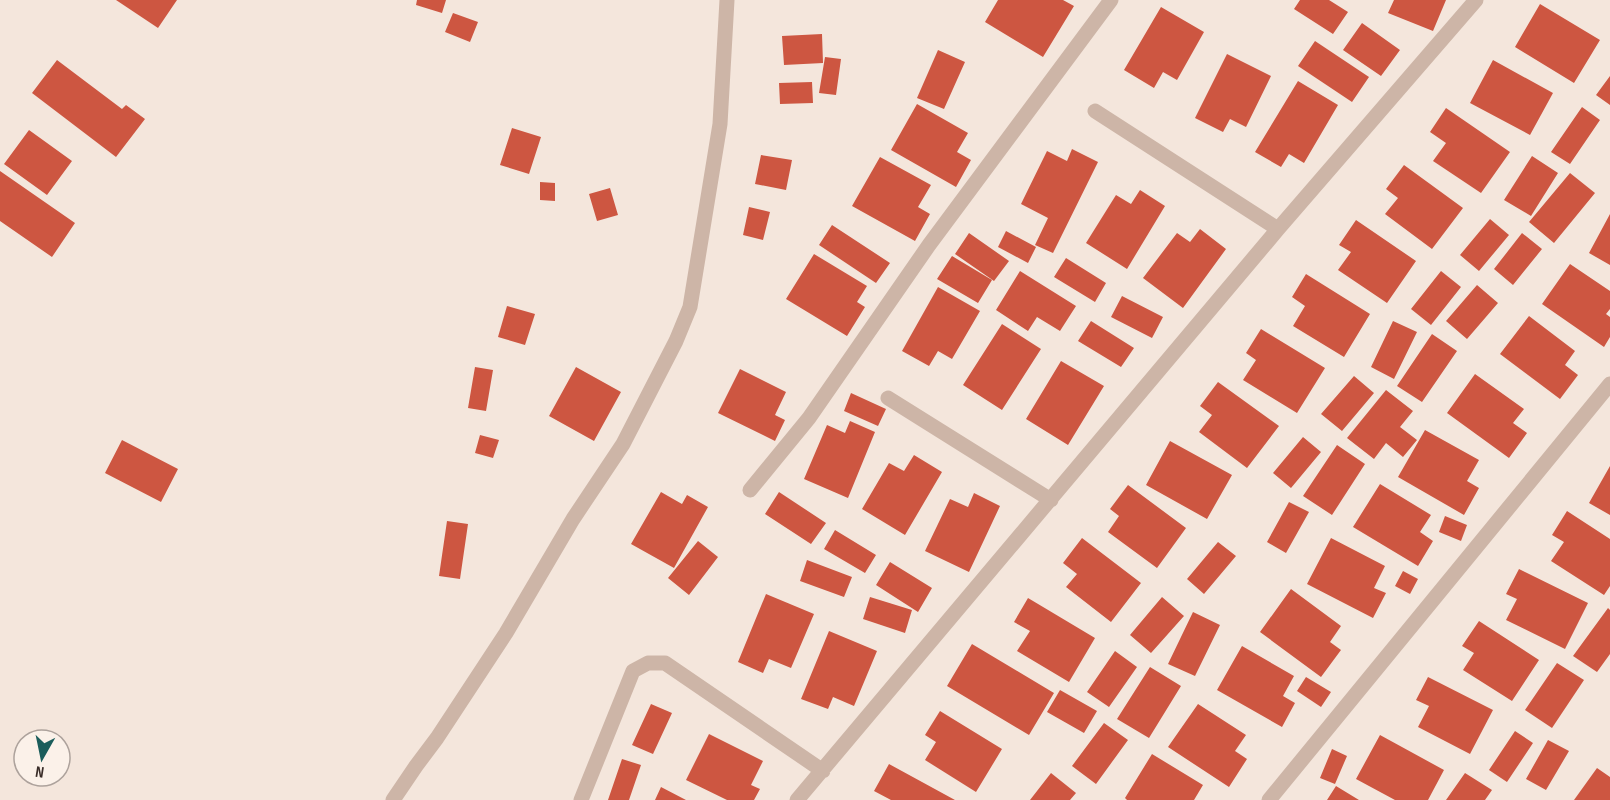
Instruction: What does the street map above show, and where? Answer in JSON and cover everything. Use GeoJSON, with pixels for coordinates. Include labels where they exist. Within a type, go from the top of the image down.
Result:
{"type":"FeatureCollection","features":[{"type":"Feature","properties":{"kind":"street"},"geometry":{"type":"LineString","coordinates":[[393,800],[506,633],[573,519],[622,444],[676,341],[690,307],[720,124],[727,0]]}},
{"type":"Feature","properties":{"kind":"street"},"geometry":{"type":"LineString","coordinates":[[750,490],[809,418],[929,245],[1110,0]]}},
{"type":"Feature","properties":{"kind":"street"},"geometry":{"type":"LineString","coordinates":[[797,800],[824,771],[1278,229],[1476,0]]}},
{"type":"Feature","properties":{"kind":"street"},"geometry":{"type":"LineString","coordinates":[[1095,111],[1278,229]]}},
{"type":"Feature","properties":{"kind":"street"},"geometry":{"type":"LineString","coordinates":[[1269,800],[1610,384]]}},
{"type":"Feature","properties":{"kind":"street"},"geometry":{"type":"LineString","coordinates":[[888,398],[1051,500]]}},
{"type":"Feature","properties":{"kind":"street"},"geometry":{"type":"LineString","coordinates":[[581,800],[633,671],[648,663],[665,663],[824,771]]}},
{"type":"Feature","properties":{"kind":"building"},"geometry":{"type":"Polygon","coordinates":[[[116,0],[177,0],[158,28],[116,0]]]}},
{"type":"Feature","properties":{"kind":"building"},"geometry":{"type":"Polygon","coordinates":[[[417,0],[446,0],[442,13],[416,5],[417,0]]]}},
{"type":"Feature","properties":{"kind":"building"},"geometry":{"type":"Polygon","coordinates":[[[998,0],[1063,0],[1074,6],[1043,57],[985,22],[998,0]]]}},
{"type":"Feature","properties":{"kind":"building"},"geometry":{"type":"Polygon","coordinates":[[[1300,0],[1329,0],[1348,12],[1333,34],[1294,9],[1300,0]]]}},
{"type":"Feature","properties":{"kind":"building"},"geometry":{"type":"Polygon","coordinates":[[[1394,0],[1446,0],[1433,31],[1388,13],[1394,0]]]}},
{"type":"Feature","properties":{"kind":"building"},"geometry":{"type":"Polygon","coordinates":[[[1540,4],[1600,40],[1574,83],[1515,47],[1540,4]]]}},
{"type":"Feature","properties":{"kind":"building"},"geometry":{"type":"Polygon","coordinates":[[[1161,7],[1204,32],[1177,80],[1163,72],[1154,88],[1124,70],[1161,7]]]}},
{"type":"Feature","properties":{"kind":"building"},"geometry":{"type":"Polygon","coordinates":[[[453,13],[478,22],[470,42],[445,32],[453,13]]]}},
{"type":"Feature","properties":{"kind":"building"},"geometry":{"type":"Polygon","coordinates":[[[1362,23],[1400,50],[1381,76],[1343,50],[1362,23]]]}},
{"type":"Feature","properties":{"kind":"building"},"geometry":{"type":"Polygon","coordinates":[[[822,34],[823,63],[784,65],[782,36],[822,34]]]}},
{"type":"Feature","properties":{"kind":"building"},"geometry":{"type":"Polygon","coordinates":[[[1315,41],[1369,77],[1352,102],[1298,66],[1315,41]]]}},
{"type":"Feature","properties":{"kind":"building"},"geometry":{"type":"Polygon","coordinates":[[[938,50],[965,62],[944,109],[917,98],[938,50]]]}},
{"type":"Feature","properties":{"kind":"building"},"geometry":{"type":"Polygon","coordinates":[[[1227,54],[1271,76],[1246,127],[1230,119],[1223,132],[1195,118],[1227,54]]]}},
{"type":"Feature","properties":{"kind":"building"},"geometry":{"type":"Polygon","coordinates":[[[825,57],[841,59],[836,95],[819,93],[825,57]]]}},
{"type":"Feature","properties":{"kind":"building"},"geometry":{"type":"Polygon","coordinates":[[[57,60],[122,109],[126,105],[145,119],[116,157],[32,93],[57,60]]]}},
{"type":"Feature","properties":{"kind":"building"},"geometry":{"type":"Polygon","coordinates":[[[1493,60],[1553,93],[1530,135],[1470,103],[1493,60]]]}},
{"type":"Feature","properties":{"kind":"building"},"geometry":{"type":"Polygon","coordinates":[[[1610,76],[1610,105],[1596,95],[1610,76]]]}},
{"type":"Feature","properties":{"kind":"building"},"geometry":{"type":"Polygon","coordinates":[[[1298,81],[1338,105],[1304,163],[1289,154],[1281,167],[1255,152],[1298,81]]]}},
{"type":"Feature","properties":{"kind":"building"},"geometry":{"type":"Polygon","coordinates":[[[812,82],[813,103],[780,104],[779,83],[812,82]]]}},
{"type":"Feature","properties":{"kind":"building"},"geometry":{"type":"Polygon","coordinates":[[[917,104],[968,133],[957,152],[971,160],[956,187],[891,150],[917,104]]]}},
{"type":"Feature","properties":{"kind":"building"},"geometry":{"type":"Polygon","coordinates":[[[1582,107],[1600,120],[1570,164],[1551,152],[1582,107]]]}},
{"type":"Feature","properties":{"kind":"building"},"geometry":{"type":"Polygon","coordinates":[[[1446,108],[1510,152],[1481,193],[1433,161],[1446,143],[1430,132],[1446,108]]]}},
{"type":"Feature","properties":{"kind":"building"},"geometry":{"type":"Polygon","coordinates":[[[512,128],[541,137],[529,174],[500,165],[512,128]]]}},
{"type":"Feature","properties":{"kind":"building"},"geometry":{"type":"Polygon","coordinates":[[[29,130],[72,161],[47,195],[4,164],[29,130]]]}},
{"type":"Feature","properties":{"kind":"building"},"geometry":{"type":"Polygon","coordinates":[[[1072,149],[1098,162],[1053,253],[1035,245],[1048,218],[1021,204],[1047,151],[1067,161],[1072,149]]]}},
{"type":"Feature","properties":{"kind":"building"},"geometry":{"type":"Polygon","coordinates":[[[761,155],[792,160],[786,190],[755,184],[761,155]]]}},
{"type":"Feature","properties":{"kind":"building"},"geometry":{"type":"Polygon","coordinates":[[[1532,156],[1558,173],[1531,216],[1504,200],[1532,156]]]}},
{"type":"Feature","properties":{"kind":"building"},"geometry":{"type":"Polygon","coordinates":[[[880,157],[931,185],[918,207],[930,214],[915,241],[852,206],[880,157]]]}},
{"type":"Feature","properties":{"kind":"building"},"geometry":{"type":"Polygon","coordinates":[[[1404,165],[1463,208],[1432,249],[1385,214],[1398,198],[1386,189],[1404,165]]]}},
{"type":"Feature","properties":{"kind":"building"},"geometry":{"type":"Polygon","coordinates":[[[0,171],[75,223],[52,257],[0,221],[0,171]]]}},
{"type":"Feature","properties":{"kind":"building"},"geometry":{"type":"Polygon","coordinates":[[[1570,173],[1595,193],[1554,243],[1529,222],[1570,173]]]}},
{"type":"Feature","properties":{"kind":"building"},"geometry":{"type":"Polygon","coordinates":[[[540,182],[555,183],[555,201],[540,200],[540,182]]]}},
{"type":"Feature","properties":{"kind":"building"},"geometry":{"type":"Polygon","coordinates":[[[610,188],[618,215],[597,221],[589,194],[610,188]]]}},
{"type":"Feature","properties":{"kind":"building"},"geometry":{"type":"Polygon","coordinates":[[[1140,190],[1165,206],[1127,269],[1086,243],[1116,195],[1131,204],[1140,190]]]}},
{"type":"Feature","properties":{"kind":"building"},"geometry":{"type":"Polygon","coordinates":[[[749,207],[770,212],[763,240],[743,235],[749,207]]]}},
{"type":"Feature","properties":{"kind":"building"},"geometry":{"type":"Polygon","coordinates":[[[1610,214],[1610,265],[1589,253],[1610,214]]]}},
{"type":"Feature","properties":{"kind":"building"},"geometry":{"type":"Polygon","coordinates":[[[1490,219],[1509,235],[1479,271],[1460,255],[1490,219]]]}},
{"type":"Feature","properties":{"kind":"building"},"geometry":{"type":"Polygon","coordinates":[[[1356,220],[1416,261],[1387,303],[1338,270],[1351,252],[1339,245],[1356,220]]]}},
{"type":"Feature","properties":{"kind":"building"},"geometry":{"type":"Polygon","coordinates":[[[832,225],[890,263],[876,283],[819,245],[832,225]]]}},
{"type":"Feature","properties":{"kind":"building"},"geometry":{"type":"Polygon","coordinates":[[[1200,229],[1226,249],[1183,308],[1143,278],[1177,233],[1190,242],[1200,229]]]}},
{"type":"Feature","properties":{"kind":"building"},"geometry":{"type":"Polygon","coordinates":[[[1006,231],[1036,247],[1028,263],[998,247],[1006,231]]]}},
{"type":"Feature","properties":{"kind":"building"},"geometry":{"type":"Polygon","coordinates":[[[969,233],[1009,261],[994,281],[955,254],[969,233]]]}},
{"type":"Feature","properties":{"kind":"building"},"geometry":{"type":"Polygon","coordinates":[[[1522,233],[1542,249],[1513,285],[1494,269],[1522,233]]]}},
{"type":"Feature","properties":{"kind":"building"},"geometry":{"type":"Polygon","coordinates":[[[814,254],[867,286],[857,302],[865,307],[847,336],[786,299],[814,254]]]}},
{"type":"Feature","properties":{"kind":"building"},"geometry":{"type":"Polygon","coordinates":[[[952,256],[992,280],[978,303],[937,279],[952,256]]]}},
{"type":"Feature","properties":{"kind":"building"},"geometry":{"type":"Polygon","coordinates":[[[1066,258],[1106,283],[1095,302],[1054,277],[1066,258]]]}},
{"type":"Feature","properties":{"kind":"building"},"geometry":{"type":"Polygon","coordinates":[[[1570,264],[1610,291],[1610,309],[1606,314],[1610,317],[1610,337],[1604,347],[1542,304],[1570,264]]]}},
{"type":"Feature","properties":{"kind":"building"},"geometry":{"type":"Polygon","coordinates":[[[1020,271],[1076,306],[1060,331],[1037,317],[1028,331],[996,310],[1020,271]]]}},
{"type":"Feature","properties":{"kind":"building"},"geometry":{"type":"Polygon","coordinates":[[[1441,271],[1461,287],[1431,325],[1411,309],[1441,271]]]}},
{"type":"Feature","properties":{"kind":"building"},"geometry":{"type":"Polygon","coordinates":[[[1306,274],[1370,314],[1344,357],[1293,326],[1305,306],[1292,297],[1306,274]]]}},
{"type":"Feature","properties":{"kind":"building"},"geometry":{"type":"Polygon","coordinates":[[[1477,285],[1498,303],[1467,339],[1446,321],[1477,285]]]}},
{"type":"Feature","properties":{"kind":"building"},"geometry":{"type":"Polygon","coordinates":[[[938,287],[980,311],[952,359],[938,351],[929,366],[902,351],[938,287]]]}},
{"type":"Feature","properties":{"kind":"building"},"geometry":{"type":"Polygon","coordinates":[[[1122,296],[1163,317],[1152,338],[1111,317],[1122,296]]]}},
{"type":"Feature","properties":{"kind":"building"},"geometry":{"type":"Polygon","coordinates":[[[507,306],[535,314],[525,345],[498,337],[507,306]]]}},
{"type":"Feature","properties":{"kind":"building"},"geometry":{"type":"Polygon","coordinates":[[[1529,316],[1575,351],[1565,365],[1578,375],[1560,399],[1500,354],[1529,316]]]}},
{"type":"Feature","properties":{"kind":"building"},"geometry":{"type":"Polygon","coordinates":[[[1091,321],[1134,348],[1121,367],[1078,341],[1091,321]]]}},
{"type":"Feature","properties":{"kind":"building"},"geometry":{"type":"Polygon","coordinates":[[[1393,321],[1417,332],[1394,379],[1371,367],[1393,321]]]}},
{"type":"Feature","properties":{"kind":"building"},"geometry":{"type":"Polygon","coordinates":[[[1002,324],[1041,349],[1002,410],[963,385],[1002,324]]]}},
{"type":"Feature","properties":{"kind":"building"},"geometry":{"type":"Polygon","coordinates":[[[1261,329],[1325,368],[1297,413],[1243,380],[1256,360],[1246,353],[1261,329]]]}},
{"type":"Feature","properties":{"kind":"building"},"geometry":{"type":"Polygon","coordinates":[[[1432,334],[1457,351],[1422,402],[1397,386],[1432,334]]]}},
{"type":"Feature","properties":{"kind":"building"},"geometry":{"type":"Polygon","coordinates":[[[1061,361],[1104,386],[1068,445],[1026,419],[1061,361]]]}},
{"type":"Feature","properties":{"kind":"building"},"geometry":{"type":"Polygon","coordinates":[[[475,367],[493,370],[486,411],[468,408],[475,367]]]}},
{"type":"Feature","properties":{"kind":"building"},"geometry":{"type":"Polygon","coordinates":[[[576,367],[621,392],[594,441],[549,416],[576,367]]]}},
{"type":"Feature","properties":{"kind":"building"},"geometry":{"type":"Polygon","coordinates":[[[740,369],[786,392],[775,415],[785,420],[775,441],[718,413],[740,369]]]}},
{"type":"Feature","properties":{"kind":"building"},"geometry":{"type":"Polygon","coordinates":[[[1475,374],[1524,409],[1513,423],[1527,433],[1509,458],[1447,413],[1475,374]]]}},
{"type":"Feature","properties":{"kind":"building"},"geometry":{"type":"Polygon","coordinates":[[[1354,376],[1374,393],[1342,431],[1321,414],[1354,376]]]}},
{"type":"Feature","properties":{"kind":"building"},"geometry":{"type":"Polygon","coordinates":[[[1218,382],[1279,426],[1247,468],[1199,432],[1212,415],[1200,406],[1218,382]]]}},
{"type":"Feature","properties":{"kind":"building"},"geometry":{"type":"Polygon","coordinates":[[[1386,390],[1413,411],[1400,427],[1417,440],[1403,457],[1386,443],[1374,459],[1347,438],[1386,390]]]}},
{"type":"Feature","properties":{"kind":"building"},"geometry":{"type":"Polygon","coordinates":[[[851,393],[886,409],[878,426],[844,411],[851,393]]]}},
{"type":"Feature","properties":{"kind":"building"},"geometry":{"type":"Polygon","coordinates":[[[850,421],[875,432],[848,498],[804,479],[827,425],[845,433],[850,421]]]}},
{"type":"Feature","properties":{"kind":"building"},"geometry":{"type":"Polygon","coordinates":[[[1425,430],[1479,460],[1467,481],[1479,488],[1464,515],[1398,477],[1425,430]]]}},
{"type":"Feature","properties":{"kind":"building"},"geometry":{"type":"Polygon","coordinates":[[[480,435],[499,440],[493,458],[475,453],[480,435]]]}},
{"type":"Feature","properties":{"kind":"building"},"geometry":{"type":"Polygon","coordinates":[[[1303,437],[1321,452],[1291,488],[1273,473],[1303,437]]]}},
{"type":"Feature","properties":{"kind":"building"},"geometry":{"type":"Polygon","coordinates":[[[122,440],[178,469],[161,502],[105,473],[122,440]]]}},
{"type":"Feature","properties":{"kind":"building"},"geometry":{"type":"Polygon","coordinates":[[[1170,441],[1232,475],[1207,519],[1146,485],[1170,441]]]}},
{"type":"Feature","properties":{"kind":"building"},"geometry":{"type":"Polygon","coordinates":[[[1337,445],[1365,464],[1332,515],[1303,496],[1337,445]]]}},
{"type":"Feature","properties":{"kind":"building"},"geometry":{"type":"Polygon","coordinates":[[[914,455],[942,472],[905,535],[862,509],[889,463],[904,471],[914,455]]]}},
{"type":"Feature","properties":{"kind":"building"},"geometry":{"type":"Polygon","coordinates":[[[1610,466],[1610,515],[1589,503],[1610,466]]]}},
{"type":"Feature","properties":{"kind":"building"},"geometry":{"type":"Polygon","coordinates":[[[1380,484],[1431,515],[1420,532],[1433,541],[1418,566],[1353,527],[1380,484]]]}},
{"type":"Feature","properties":{"kind":"building"},"geometry":{"type":"Polygon","coordinates":[[[1128,485],[1186,528],[1157,568],[1108,532],[1119,516],[1110,509],[1128,485]]]}},
{"type":"Feature","properties":{"kind":"building"},"geometry":{"type":"Polygon","coordinates":[[[661,492],[682,504],[687,495],[708,507],[674,568],[631,544],[661,492]]]}},
{"type":"Feature","properties":{"kind":"building"},"geometry":{"type":"Polygon","coordinates":[[[779,492],[826,523],[811,544],[765,514],[779,492]]]}},
{"type":"Feature","properties":{"kind":"building"},"geometry":{"type":"Polygon","coordinates":[[[974,493],[1000,506],[969,572],[925,551],[950,499],[968,507],[974,493]]]}},
{"type":"Feature","properties":{"kind":"building"},"geometry":{"type":"Polygon","coordinates":[[[1289,502],[1309,512],[1286,553],[1267,542],[1289,502]]]}},
{"type":"Feature","properties":{"kind":"building"},"geometry":{"type":"Polygon","coordinates":[[[1567,511],[1610,539],[1610,586],[1604,595],[1551,561],[1564,542],[1552,535],[1567,511]]]}},
{"type":"Feature","properties":{"kind":"building"},"geometry":{"type":"Polygon","coordinates":[[[1445,516],[1467,525],[1461,541],[1439,532],[1445,516]]]}},
{"type":"Feature","properties":{"kind":"building"},"geometry":{"type":"Polygon","coordinates":[[[447,521],[468,524],[460,579],[439,576],[447,521]]]}},
{"type":"Feature","properties":{"kind":"building"},"geometry":{"type":"Polygon","coordinates":[[[835,530],[876,555],[865,573],[824,549],[835,530]]]}},
{"type":"Feature","properties":{"kind":"building"},"geometry":{"type":"Polygon","coordinates":[[[1082,538],[1141,583],[1111,622],[1066,587],[1077,574],[1063,563],[1082,538]]]}},
{"type":"Feature","properties":{"kind":"building"},"geometry":{"type":"Polygon","coordinates":[[[1331,538],[1385,566],[1374,588],[1386,593],[1373,618],[1307,584],[1331,538]]]}},
{"type":"Feature","properties":{"kind":"building"},"geometry":{"type":"Polygon","coordinates":[[[698,541],[718,557],[689,595],[668,578],[698,541]]]}},
{"type":"Feature","properties":{"kind":"building"},"geometry":{"type":"Polygon","coordinates":[[[1218,542],[1236,556],[1204,594],[1187,579],[1218,542]]]}},
{"type":"Feature","properties":{"kind":"building"},"geometry":{"type":"Polygon","coordinates":[[[807,560],[852,577],[844,597],[800,581],[807,560]]]}},
{"type":"Feature","properties":{"kind":"building"},"geometry":{"type":"Polygon","coordinates":[[[890,562],[932,588],[918,612],[876,585],[890,562]]]}},
{"type":"Feature","properties":{"kind":"building"},"geometry":{"type":"Polygon","coordinates":[[[1519,569],[1588,603],[1565,649],[1506,620],[1517,599],[1506,594],[1519,569]]]}},
{"type":"Feature","properties":{"kind":"building"},"geometry":{"type":"Polygon","coordinates":[[[1403,571],[1418,579],[1410,594],[1395,586],[1403,571]]]}},
{"type":"Feature","properties":{"kind":"building"},"geometry":{"type":"Polygon","coordinates":[[[1291,589],[1341,626],[1330,642],[1341,650],[1321,677],[1260,632],[1291,589]]]}},
{"type":"Feature","properties":{"kind":"building"},"geometry":{"type":"Polygon","coordinates":[[[766,594],[814,614],[791,668],[769,659],[763,673],[738,662],[766,594]]]}},
{"type":"Feature","properties":{"kind":"building"},"geometry":{"type":"Polygon","coordinates":[[[870,597],[912,610],[905,633],[863,619],[870,597]]]}},
{"type":"Feature","properties":{"kind":"building"},"geometry":{"type":"Polygon","coordinates":[[[1162,597],[1184,616],[1151,653],[1130,635],[1162,597]]]}},
{"type":"Feature","properties":{"kind":"building"},"geometry":{"type":"Polygon","coordinates":[[[1028,598],[1095,638],[1069,682],[1017,651],[1030,631],[1014,622],[1028,598]]]}},
{"type":"Feature","properties":{"kind":"building"},"geometry":{"type":"Polygon","coordinates":[[[1608,608],[1610,610],[1610,654],[1597,672],[1573,656],[1608,608]]]}},
{"type":"Feature","properties":{"kind":"building"},"geometry":{"type":"Polygon","coordinates":[[[1193,612],[1220,625],[1195,676],[1168,664],[1193,612]]]}},
{"type":"Feature","properties":{"kind":"building"},"geometry":{"type":"Polygon","coordinates":[[[1479,621],[1539,660],[1512,701],[1463,670],[1474,653],[1462,646],[1479,621]]]}},
{"type":"Feature","properties":{"kind":"building"},"geometry":{"type":"Polygon","coordinates":[[[829,631],[877,651],[854,706],[833,697],[828,709],[801,699],[829,631]]]}},
{"type":"Feature","properties":{"kind":"building"},"geometry":{"type":"Polygon","coordinates":[[[972,644],[1054,693],[1029,735],[947,686],[972,644]]]}},
{"type":"Feature","properties":{"kind":"building"},"geometry":{"type":"Polygon","coordinates":[[[1242,646],[1294,676],[1283,696],[1295,703],[1282,727],[1217,690],[1242,646]]]}},
{"type":"Feature","properties":{"kind":"building"},"geometry":{"type":"Polygon","coordinates":[[[1115,651],[1137,667],[1109,707],[1087,692],[1115,651]]]}},
{"type":"Feature","properties":{"kind":"building"},"geometry":{"type":"Polygon","coordinates":[[[1557,663],[1584,680],[1552,728],[1525,710],[1557,663]]]}},
{"type":"Feature","properties":{"kind":"building"},"geometry":{"type":"Polygon","coordinates":[[[1150,667],[1181,686],[1149,738],[1117,719],[1150,667]]]}},
{"type":"Feature","properties":{"kind":"building"},"geometry":{"type":"Polygon","coordinates":[[[1306,677],[1331,692],[1321,707],[1297,691],[1306,677]]]}},
{"type":"Feature","properties":{"kind":"building"},"geometry":{"type":"Polygon","coordinates":[[[1428,677],[1493,710],[1470,754],[1418,727],[1429,706],[1416,700],[1428,677]]]}},
{"type":"Feature","properties":{"kind":"building"},"geometry":{"type":"Polygon","coordinates":[[[1060,690],[1097,711],[1084,733],[1047,712],[1060,690]]]}},
{"type":"Feature","properties":{"kind":"building"},"geometry":{"type":"Polygon","coordinates":[[[651,704],[672,713],[653,754],[632,745],[651,704]]]}},
{"type":"Feature","properties":{"kind":"building"},"geometry":{"type":"Polygon","coordinates":[[[1198,704],[1246,735],[1235,751],[1247,759],[1229,787],[1168,747],[1198,704]]]}},
{"type":"Feature","properties":{"kind":"building"},"geometry":{"type":"Polygon","coordinates":[[[940,711],[1002,749],[976,792],[925,760],[936,742],[925,735],[940,711]]]}},
{"type":"Feature","properties":{"kind":"building"},"geometry":{"type":"Polygon","coordinates":[[[1104,723],[1128,740],[1096,784],[1072,766],[1104,723]]]}},
{"type":"Feature","properties":{"kind":"building"},"geometry":{"type":"Polygon","coordinates":[[[1515,731],[1533,743],[1507,782],[1489,770],[1515,731]]]}},
{"type":"Feature","properties":{"kind":"building"},"geometry":{"type":"Polygon","coordinates":[[[709,734],[763,761],[751,785],[760,789],[754,800],[727,800],[686,780],[709,734]]]}},
{"type":"Feature","properties":{"kind":"building"},"geometry":{"type":"Polygon","coordinates":[[[1380,735],[1444,770],[1428,800],[1395,800],[1356,779],[1380,735]]]}},
{"type":"Feature","properties":{"kind":"building"},"geometry":{"type":"Polygon","coordinates":[[[1548,740],[1569,751],[1546,790],[1526,779],[1548,740]]]}},
{"type":"Feature","properties":{"kind":"building"},"geometry":{"type":"Polygon","coordinates":[[[1332,749],[1347,756],[1335,784],[1320,778],[1332,749]]]}},
{"type":"Feature","properties":{"kind":"building"},"geometry":{"type":"Polygon","coordinates":[[[1152,754],[1203,785],[1194,800],[1127,800],[1125,798],[1152,754]]]}},
{"type":"Feature","properties":{"kind":"building"},"geometry":{"type":"Polygon","coordinates":[[[622,759],[641,765],[629,800],[608,800],[622,759]]]}},
{"type":"Feature","properties":{"kind":"building"},"geometry":{"type":"Polygon","coordinates":[[[889,764],[955,800],[891,800],[874,791],[889,764]]]}},
{"type":"Feature","properties":{"kind":"building"},"geometry":{"type":"Polygon","coordinates":[[[1597,768],[1610,777],[1610,800],[1574,800],[1597,768]]]}},
{"type":"Feature","properties":{"kind":"building"},"geometry":{"type":"Polygon","coordinates":[[[1051,773],[1076,793],[1070,800],[1030,800],[1051,773]]]}},
{"type":"Feature","properties":{"kind":"building"},"geometry":{"type":"Polygon","coordinates":[[[1465,773],[1492,790],[1485,800],[1446,800],[1465,773]]]}},
{"type":"Feature","properties":{"kind":"building"},"geometry":{"type":"Polygon","coordinates":[[[1336,786],[1359,800],[1327,800],[1336,786]]]}},
{"type":"Feature","properties":{"kind":"building"},"geometry":{"type":"Polygon","coordinates":[[[661,787],[686,800],[655,800],[661,787]]]}}]}
